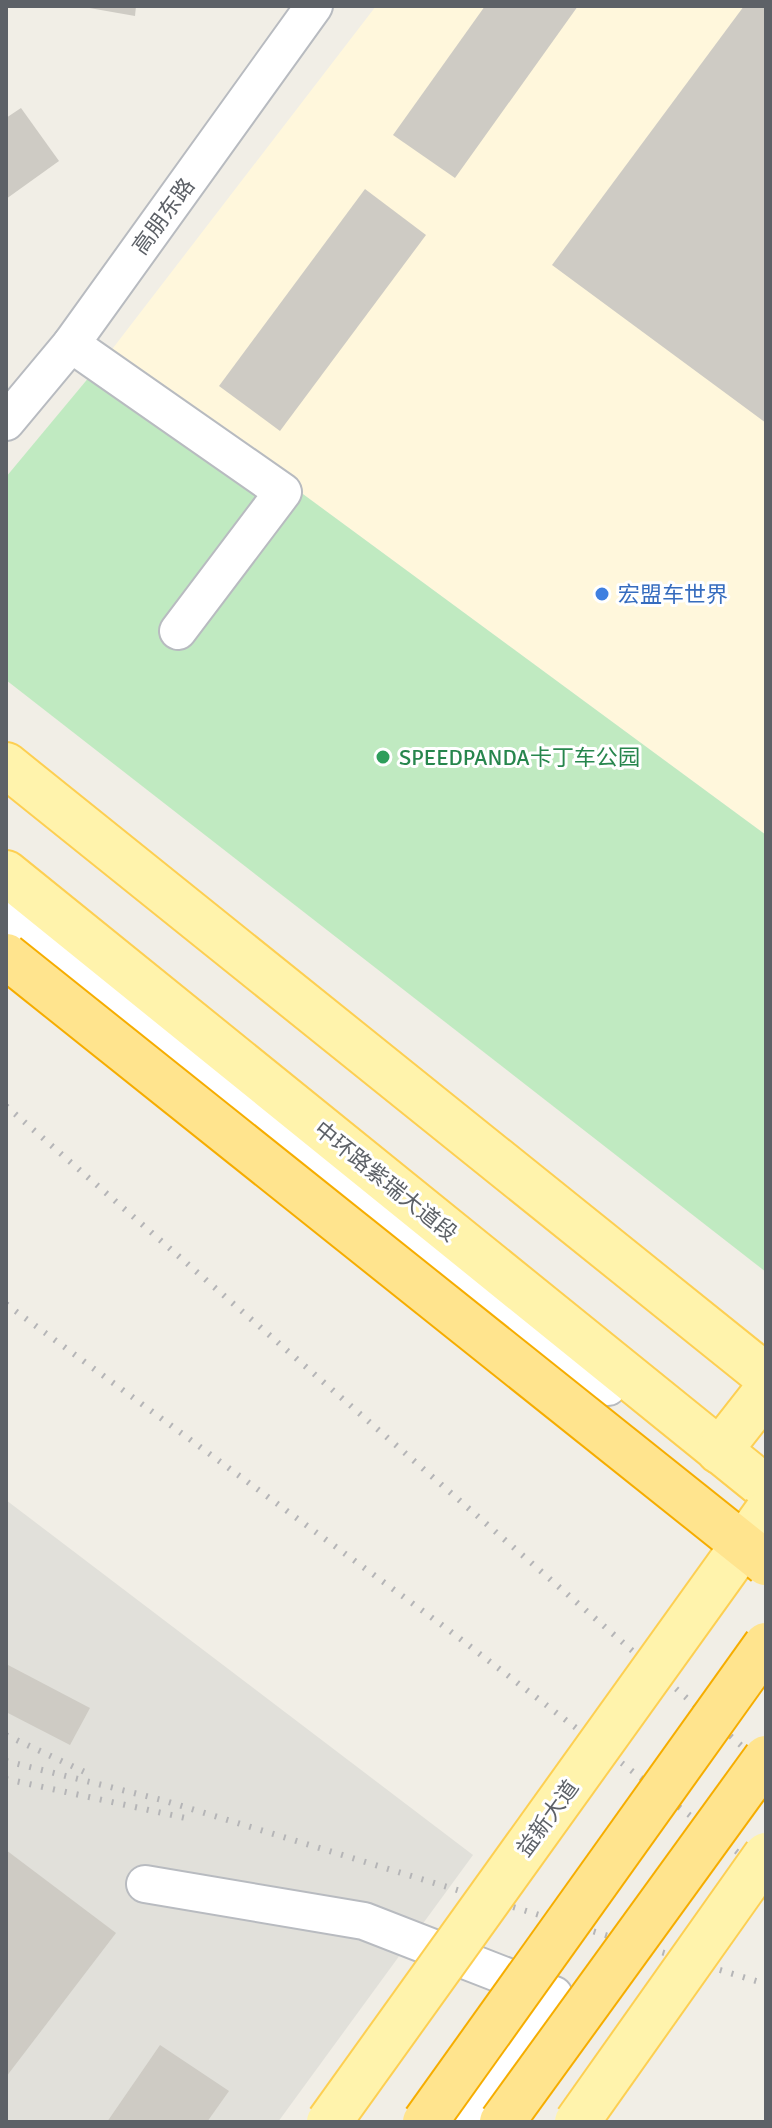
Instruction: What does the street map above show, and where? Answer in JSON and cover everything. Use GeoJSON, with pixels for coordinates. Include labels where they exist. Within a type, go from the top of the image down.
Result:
{"type":"FeatureCollection","features":[{"type":"Feature","properties":{"kind":"highway"},"geometry":{"type":"LineString","coordinates":[[6,956],[766,1563]]}},
{"type":"Feature","properties":{"kind":"highway"},"geometry":{"type":"LineString","coordinates":[[425,2122],[766,1645]]}},
{"type":"Feature","properties":{"kind":"highway"},"geometry":{"type":"LineString","coordinates":[[502,2122],[766,1758]]}},
{"type":"Feature","properties":{"kind":"main road"},"geometry":{"type":"LineString","coordinates":[[6,765],[766,1376]]}},
{"type":"Feature","properties":{"kind":"main road","name":"中环路紫瑞大道段"},"geometry":{"type":"LineString","coordinates":[[6,873],[766,1488]]}},
{"type":"Feature","properties":{"kind":"main road"},"geometry":{"type":"LineString","coordinates":[[719,1451],[766,1391]]}},
{"type":"Feature","properties":{"kind":"main road","name":"益新大道"},"geometry":{"type":"LineString","coordinates":[[329,2122],[766,1513]]}},
{"type":"Feature","properties":{"kind":"main road"},"geometry":{"type":"LineString","coordinates":[[577,2122],[766,1855]]}},
{"type":"Feature","properties":{"kind":"street","name":"高朋东路"},"geometry":{"type":"LineString","coordinates":[[6,422],[71,344],[314,6]]}},
{"type":"Feature","properties":{"kind":"street"},"geometry":{"type":"LineString","coordinates":[[71,344],[283,492],[178,631]]}},
{"type":"Feature","properties":{"kind":"street"},"geometry":{"type":"LineString","coordinates":[[6,913],[766,1513]]}},
{"type":"Feature","properties":{"kind":"street"},"geometry":{"type":"LineString","coordinates":[[145,1884],[364,1921],[554,1995],[463,2122]]}},
{"type":"Feature","properties":{"kind":"shaded area","name":"宏盟车世界"},"geometry":{"type":"Polygon","coordinates":[[[376,6],[766,6],[766,835],[110,352],[376,6]]]}},
{"type":"Feature","properties":{"kind":"shaded area"},"geometry":{"type":"Polygon","coordinates":[[[6,1500],[473,1855],[278,2122],[6,2122],[6,1500]]]}},
{"type":"Feature","properties":{"kind":"green space","name":"SPEEDPANDA卡丁车公园"},"geometry":{"type":"Polygon","coordinates":[[[110,352],[766,835],[766,1272],[6,680],[6,477],[110,352]]]}},
{"type":"Feature","properties":{"kind":"building"},"geometry":{"type":"Polygon","coordinates":[[[78,6],[136,6],[135,16],[78,6]]]}},
{"type":"Feature","properties":{"kind":"building"},"geometry":{"type":"Polygon","coordinates":[[[485,6],[578,6],[455,178],[393,135],[485,6]]]}},
{"type":"Feature","properties":{"kind":"building"},"geometry":{"type":"Polygon","coordinates":[[[744,6],[766,6],[766,423],[552,265],[744,6]]]}},
{"type":"Feature","properties":{"kind":"building"},"geometry":{"type":"Polygon","coordinates":[[[21,108],[59,161],[6,199],[6,118],[21,108]]]}},
{"type":"Feature","properties":{"kind":"building"},"geometry":{"type":"Polygon","coordinates":[[[365,189],[426,235],[280,431],[219,386],[365,189]]]}},
{"type":"Feature","properties":{"kind":"building"},"geometry":{"type":"Polygon","coordinates":[[[8,1665],[90,1708],[70,1745],[6,1712],[8,1665]]]}},
{"type":"Feature","properties":{"kind":"building"},"geometry":{"type":"Polygon","coordinates":[[[6,1850],[116,1933],[6,2077],[6,1850]]]}},
{"type":"Feature","properties":{"kind":"building"},"geometry":{"type":"Polygon","coordinates":[[[160,2045],[229,2091],[207,2122],[107,2122],[160,2045]]]}},
{"type":"Feature","properties":{"kind":"railway"},"geometry":{"type":"LineString","coordinates":[[6,1106],[766,1767]]}},
{"type":"Feature","properties":{"kind":"railway"},"geometry":{"type":"LineString","coordinates":[[6,1304],[450,1631],[766,1874]]}},
{"type":"Feature","properties":{"kind":"railway"},"geometry":{"type":"LineString","coordinates":[[6,1735],[89,1774]]}},
{"type":"Feature","properties":{"kind":"railway"},"geometry":{"type":"LineString","coordinates":[[6,1761],[162,1800],[766,1984]]}},
{"type":"Feature","properties":{"kind":"railway"},"geometry":{"type":"LineString","coordinates":[[6,1779],[190,1819]]}},
{"type":"Feature","properties":{"kind":"place","name":"宏盟车世界"},"geometry":{"type":"Point","coordinates":[602,594]}},
{"type":"Feature","properties":{"kind":"place","name":"SPEEDPANDA卡丁车公园"},"geometry":{"type":"Point","coordinates":[383,757]}}]}
